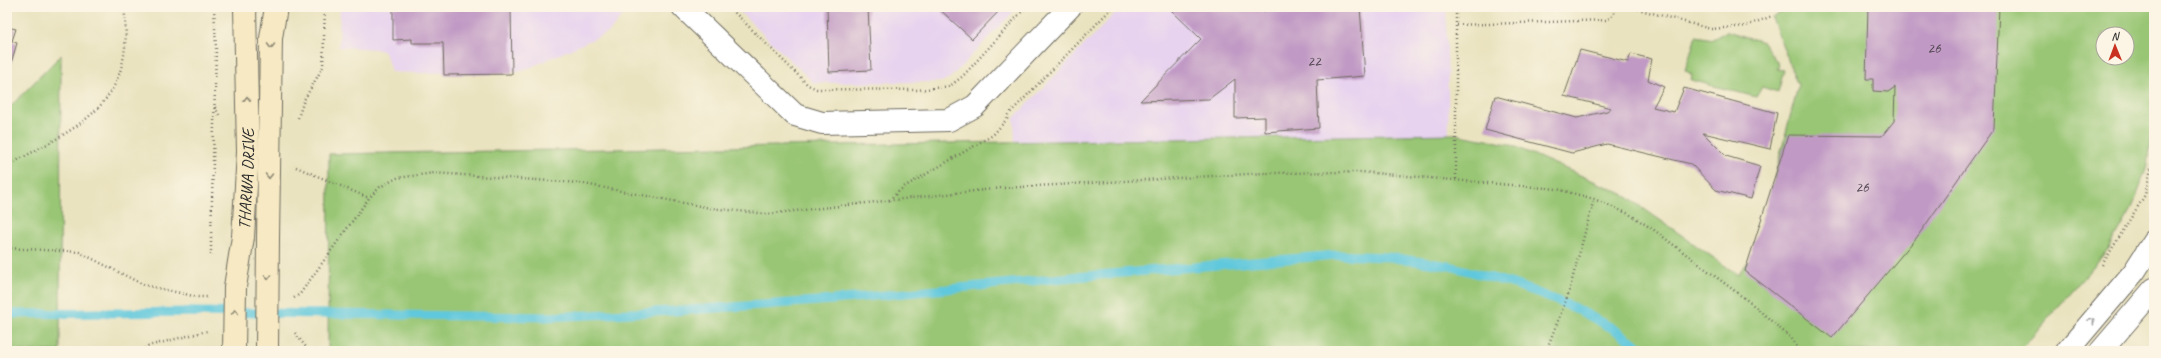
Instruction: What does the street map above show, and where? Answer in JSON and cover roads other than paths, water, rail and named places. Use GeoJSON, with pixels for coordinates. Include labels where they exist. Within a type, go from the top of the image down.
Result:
{"type":"FeatureCollection","features":[{"type":"Feature","properties":{"kind":"main road","name":"THARWA DRIVE"},"geometry":{"type":"LineString","coordinates":[[234,351],[235,287],[244,237],[248,152],[245,7]]}},
{"type":"Feature","properties":{"kind":"main road","name":"THARWA DRIVE"},"geometry":{"type":"LineString","coordinates":[[267,351],[271,38],[276,7]]}},
{"type":"Feature","properties":{"kind":"street"},"geometry":{"type":"LineString","coordinates":[[683,7],[794,115],[822,123],[949,120],[974,106],[1070,7]]}},
{"type":"Feature","properties":{"kind":"street"},"geometry":{"type":"LineString","coordinates":[[2067,351],[2134,272],[2154,241]]}},
{"type":"Feature","properties":{"kind":"street"},"geometry":{"type":"LineString","coordinates":[[2101,351],[2154,289]]}},
{"type":"Feature","properties":{"kind":"waterway"},"geometry":{"type":"LineString","coordinates":[[7,314],[194,312],[547,317],[673,311],[833,300],[1063,278],[1336,255],[1388,257],[1450,266],[1517,285],[1575,308],[1612,328],[1647,351]]}}]}
